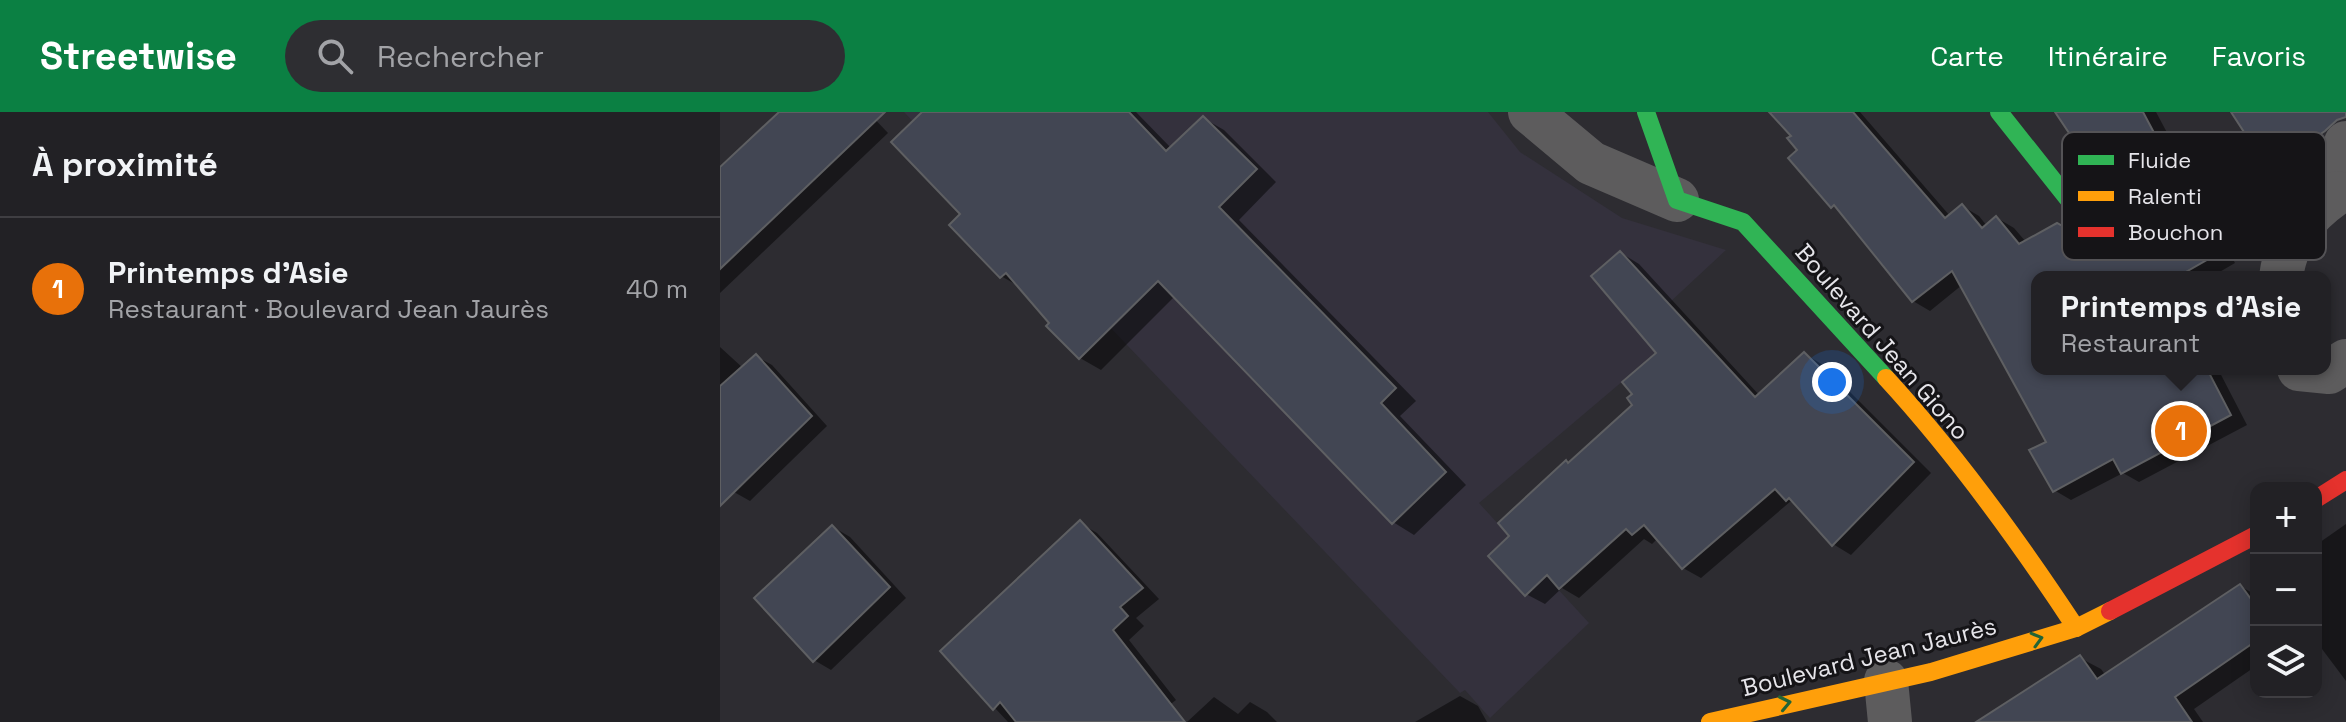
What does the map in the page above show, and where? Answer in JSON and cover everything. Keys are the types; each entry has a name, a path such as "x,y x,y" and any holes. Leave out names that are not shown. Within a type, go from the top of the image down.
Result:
{"street":[{"path":"1530,112 1591,163 1677,200"},
{"path":"1646,112 1677,200"},
{"path":"1999,112 2062,191"},
{"path":"2342,195 2346,143"},
{"name":"Boulevard Jean Giono","path":"1677,200 1743,222 1911,405 2036,567 2076,628"},
{"path":"2322,495 2346,480"},
{"name":"Boulevard Jean Jaurès","path":"1710,722 1888,702 1931,672 2076,628 2250,538"}],"shaded area":[{"path":"904,112 1488,112 1520,152 1622,218 1726,250 1639,331 1656,353 1479,503 1589,623 1490,718 1465,690 1460,693"}],"building":[{"path":"779,112 885,112 720,269 720,167"},
{"path":"922,112 1129,112 1166,151 1203,116 1257,169 1219,207 1396,388 1381,403 1446,472 1392,524 1158,281 1079,359 1046,326 1049,323 1006,273 1000,278 949,225 960,214 891,142"},
{"path":"1769,112 1853,112 1945,218 1962,204 1982,228 1996,216 2019,244 2057,223 2062,226 2062,260 2207,260 2188,271 2031,271 2031,375 2210,375 2231,415 2121,474 2113,459 2053,492 2029,450 2046,442 1952,271 1912,302 1834,205 1831,208 1788,158 1797,150 1787,138 1791,136"},
{"path":"2055,112 2143,112 2154,132 2068,132"},
{"path":"2231,112 2346,112 2346,117 2337,120 2324,132 2244,132"},
{"path":"1620,251 1755,397 1804,352 1914,462 1832,546 1789,498 1786,501 1775,489 1682,569 1644,525 1632,535 1626,529 1559,589 1547,575 1525,596 1488,556 1509,536 1498,523 1632,405 1627,398 1632,394 1622,382 1656,353 1591,276"},
{"path":"756,354 812,416 720,506 720,386"},
{"path":"1080,520 1143,588 1120,607 1128,616 1113,630 1185,722 1016,722 1000,702 993,710 940,651"},
{"path":"832,525 890,587 813,662 754,598"},
{"path":"2240,584 2250,598 2250,645 2175,697 2192,722 1976,722 2080,655 2097,679"}],"traffic: fast":[{"path":"1646,112 1677,200 1743,222 1886,378"},
{"path":"1999,112 2062,191"}],"traffic: slow":[{"path":"1886,378 1986,499 2076,628"},
{"path":"1710,722 1931,672 2076,628 2110,611"}],"traffic: jam":[{"path":"2322,495 2346,480"},
{"path":"2110,611 2250,538"}],"place":[{"name":"Printemps d'Asie","path":"2181,431"}]}
